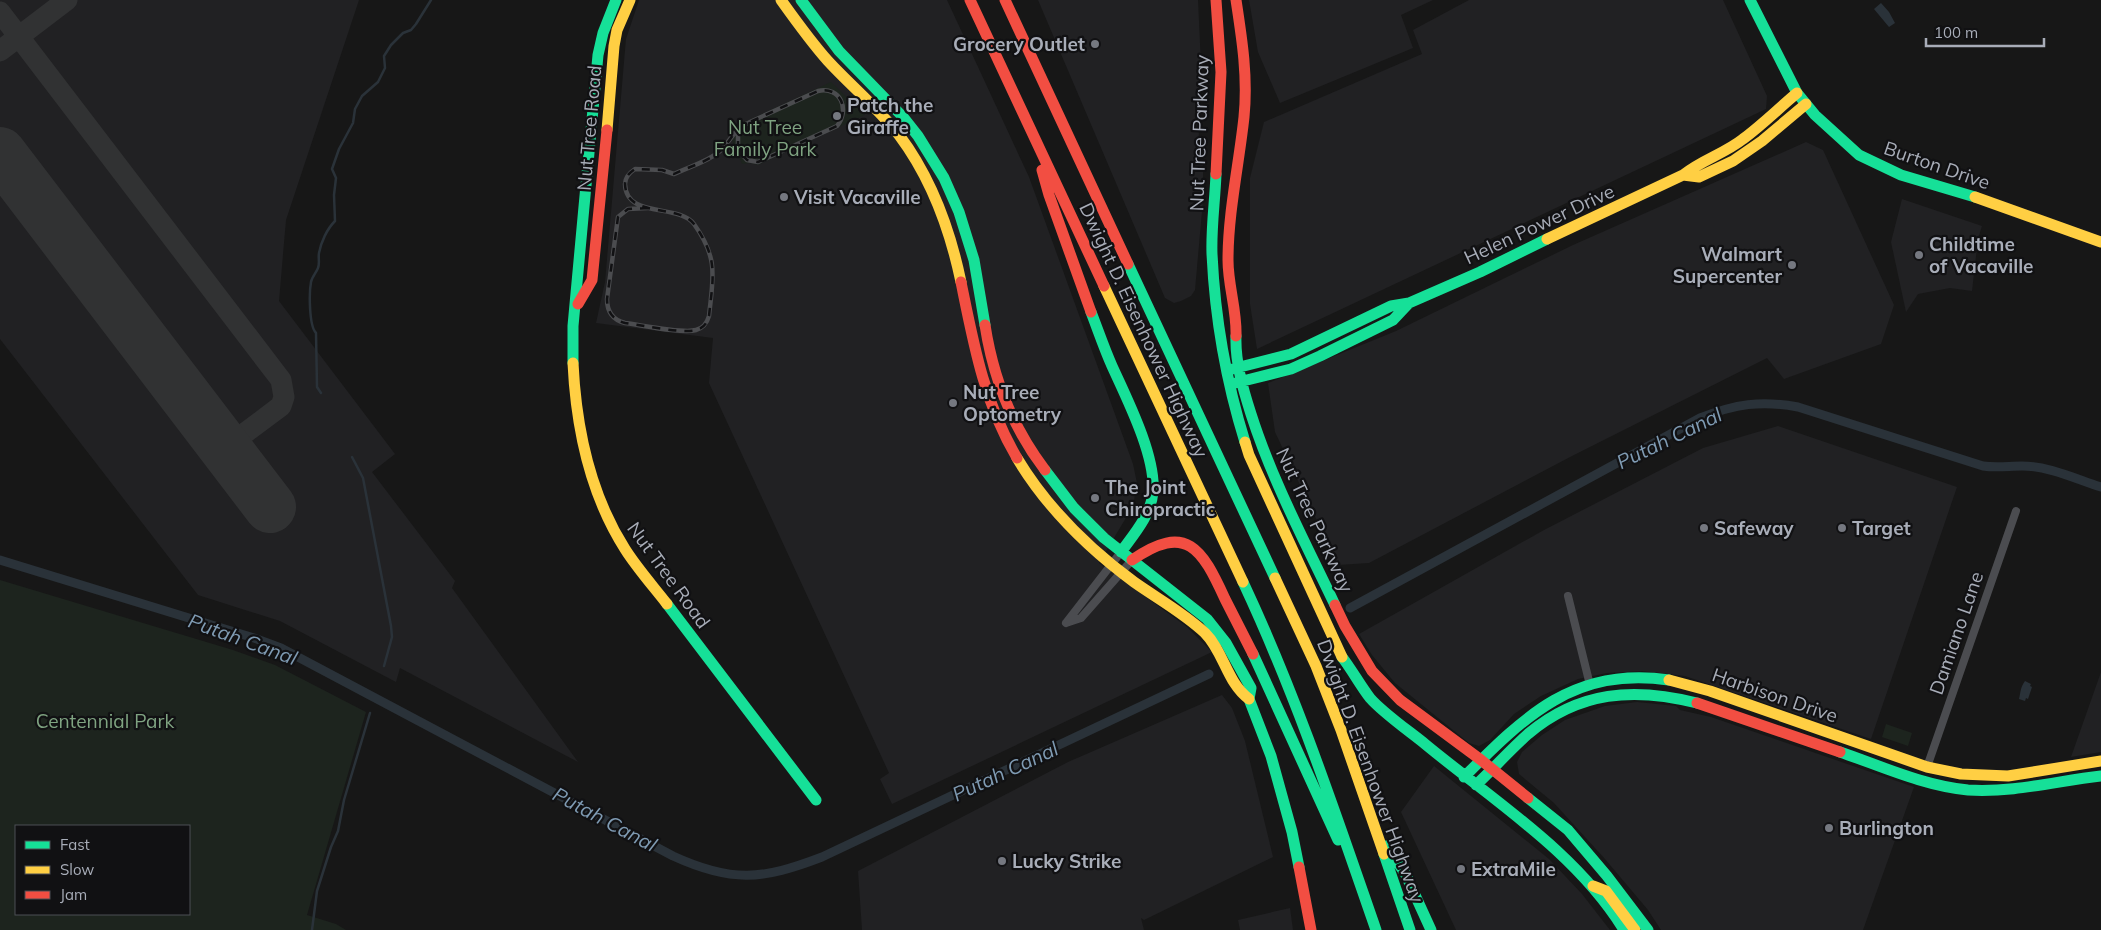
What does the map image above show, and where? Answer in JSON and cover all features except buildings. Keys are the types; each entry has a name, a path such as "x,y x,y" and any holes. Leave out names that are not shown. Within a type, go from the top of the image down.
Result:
{"main road":[{"name":"Nut Tree Road","path":"616,0 603,33 598,55 581,260 573,326 573,366 579,427 597,491 610,523 625,549 816,800"},
{"name":"Nut Tree Road","path":"576,308 592,280 614,46 617,30 630,0"},
{"path":"781,0 811,41 882,116 916,160 945,223 961,280 979,369 997,420 1032,480 1080,537 1111,564 1195,624 1207,635 1219,652 1241,695 1249,699"},
{"path":"802,0 839,51 903,117 918,136 944,178 954,200 974,260 997,380 1016,423 1036,457 1060,492 1104,538 1198,610 1215,627 1251,688 1249,699 1271,756 1292,832 1311,930"},
{"name":"Dwight D. Eisenhower Highway","path":"970,0 1260,618 1314,747 1376,930"},
{"name":"Nut Tree Parkway","path":"1216,0 1221,72 1212,253 1219,335 1229,385 1249,455 1341,654 1371,699 1464,777 1532,830 1591,885 1613,912 1624,930"},
{"name":"Nut Tree Parkway","path":"1236,0 1245,61 1244,115 1231,219 1228,261 1236,325 1235,352 1241,382 1264,455 1344,626 1360,654 1383,683 1400,700 1481,760 1568,830 1607,876 1648,930"},
{"name":"Burton Drive","path":"1750,0 1797,94 1815,115 1848,146 1872,162 1901,174 1973,196 2101,242"},
{"name":"Dwight D. Eisenhower Highway","path":"1007,3 1296,620 1341,730 1410,930"},
{"name":"Helen Power Drive","path":"1226,370 1291,354 1391,306 1409,303 1480,272 1583,221 1683,175 1698,163 1721,153 1743,139 1797,94"},
{"name":"Helen Power Drive","path":"1683,175 1699,177 1733,161 1762,141 1806,104"},
{"path":"1030,128 1049,195 1104,349 1142,442 1153,480 1150,506 1144,520 1121,552"},
{"path":"581,260 595,262"},
{"path":"961,280 969,289 981,350 984,356 992,358"},
{"name":"Helen Power Drive","path":"1229,385 1291,369 1320,356 1393,320 1409,303"},
{"path":"979,369 987,372 1004,414 1016,423"},
{"path":"1132,560 1145,550 1168,541 1179,541 1191,546 1204,559 1246,638 1328,823 1356,870"},
{"name":"Harbison Drive","path":"1464,777 1512,731 1538,711 1573,690 1620,680 1653,678 1695,686 1927,767 1961,774 2008,776 2101,761"},
{"name":"Harbison Drive","path":"1476,785 1526,736 1560,712 1605,696 1643,693 1691,700 1904,774 1946,786 1977,790 2009,790 2101,776"},
{"path":"1376,833 1405,873 1431,930"},
{"path":"1591,885 1606,891 1634,930"}],"street":[{"name":"Damiano Lane","path":"1927,767 2016,510"},
{"path":"1121,552 1066,623 1081,618 1132,560"},
{"path":"1568,596 1590,685"}],"shaded area":[{"path":"0,0 359,0 286,220 279,301 395,454 372,472 455,581 452,588 578,762 400,668 396,682 280,621 198,595 0,339"},
{"path":"639,0 947,0 1029,177 1133,464 1137,483 1133,506 1099,563 1187,627 1212,652 892,804 880,779 889,773 709,383 713,338 596,323 605,282 626,39"},
{"path":"1038,0 1198,0 1201,65 1198,159 1203,165 1203,200 1195,290 1191,296 1181,301 1174,303 1165,298"},
{"path":"1249,0 1433,0 1401,15 1413,48 1280,103 1258,52"},
{"path":"1469,0 1723,0 1767,96 1766,109 1257,349 1250,304 1250,178 1264,122 1422,54 1413,30"},
{"path":"1881,3 1895,23 1889,27 1874,9"},
{"path":"1806,142 1823,150 1894,305 1881,344 1784,379 1767,358 1572,456 1369,563 1338,565 1275,432 1268,383 1396,331 1573,245"},
{"path":"1902,199 1982,226 1978,239 1972,291 1950,288 1918,294 1906,312 1891,242"},
{"path":"1778,426 1957,487 1871,739 1685,676 1642,671 1607,673 1578,679 1541,696 1514,714 1490,740 1479,746 1469,743 1395,683 1372,655 1359,634 1544,530 1703,448"},
{"path":"2101,672 2101,752 2071,757"},
{"path":"2025,681 2031,684 2030,686 2032,687 2028,699 2026,698 2025,701 2019,699 2021,688"},
{"path":"1222,695 1232,708 1245,741 1273,857 1144,920 1141,918 1144,930 862,930 858,871 1068,762"},
{"path":"1637,702 1676,706 1680,710 1711,717 1914,787 1863,930 1661,930 1648,910 1605,859 1554,803 1519,774 1517,762 1522,752 1542,735 1565,720 1605,706"},
{"path":"1434,766 1549,859 1582,894 1610,930 1456,930 1401,812"},
{"path":"1290,908 1293,930 1240,930 1238,920"}],"green space":[{"name":"Nut Tree Family Park","path":"831,82 865,115 758,165 742,164 731,138 738,130 736,126"},
{"name":"Centennial Park","path":"0,580 233,650 275,665 366,712 307,915 336,924 346,930 0,930"},
{"path":"1886,724 1912,733 1908,746 1882,737"}],"waterway":[{"path":"321,393 317,387 316,333 312,324 310,294 312,280 319,266 321,244 335,221 334,195 336,178 332,169 339,149 353,123 355,109 362,96 378,82 385,68 384,56 391,45 403,33 411,30 431,0"},
{"name":"Putah Canal","path":"1350,608 1700,418 1725,409 1748,405 1772,404 1798,407 1983,466 2042,468 2101,487"},
{"path":"352,457 363,478 391,626 392,637 384,666"},
{"name":"Putah Canal","path":"0,560 281,648 673,856 694,865 730,874 764,874 801,865 822,857 1209,674"},
{"path":"312,930 317,891 338,831 344,800 370,713"}],"taxiway":[{"path":"0,51 67,0"},
{"path":"0,12 281,380 284,397 281,406 225,448"}],"runway":[{"path":"0,153 270,507"}],"railway":[{"path":"648,208 628,209 618,217 607,299 610,312 617,320 625,323 682,331 699,329 705,325 709,316 713,279 711,258 702,236 694,224 686,218 634,202 628,195 625,182 628,175 635,169 662,170 674,174 704,161 720,151 744,125 750,122 818,91 826,90 832,92 838,96 843,107 841,120 837,126 758,162 747,160 738,150 738,134 746,124"}],"traffic: fast":[{"path":"573,363 573,326 598,55 603,33 616,0"},
{"path":"801,0 839,51 903,117 918,136 944,178 959,212 974,260 985,325"},
{"path":"1750,0 1797,93 1815,115 1859,155 1901,175 1975,197"},
{"path":"1216,174 1212,244 1216,302 1222,349 1232,396 1245,442"},
{"path":"1232,369 1291,354 1391,306 1409,303 1480,272 1547,239"},
{"path":"1128,264 1275,578"},
{"path":"1235,383 1291,369 1320,356 1393,320 1409,303"},
{"path":"1091,312 1139,428 1153,478 1152,500 1149,509 1121,552"},
{"path":"1236,336 1240,375 1259,439 1290,511 1335,605"},
{"path":"1045,470 1074,508 1104,538 1207,619 1226,643 1251,688 1249,699 1271,756 1292,832 1299,867"},
{"path":"1243,582 1298,711 1376,930"},
{"path":"667,604 816,800"},
{"path":"1253,654 1338,840"},
{"path":"1342,657 1375,704 1533,829 1559,852 1605,902 1624,930"},
{"path":"1464,777 1509,734 1531,716 1554,700 1579,688 1606,681 1636,678 1669,680"},
{"path":"1476,785 1528,734 1547,720 1587,701 1629,694 1674,698 1697,703"},
{"path":"1840,752 1919,780 1968,790 2001,790 2101,776"},
{"path":"1528,798 1568,830 1607,876 1648,930"},
{"path":"1386,846 1405,873 1431,930"},
{"path":"1384,854 1410,930"}],"traffic: slow":[{"path":"607,130 614,46 617,30 630,0"},
{"path":"781,0 822,54 882,116 911,152 938,205 957,262 961,282"},
{"path":"1547,239 1683,175 1728,149 1750,134 1797,93"},
{"path":"1683,175 1699,177 1733,161 1762,141 1806,104"},
{"path":"1975,197 2101,242"},
{"path":"1104,286 1243,582"},
{"path":"573,363 577,411 594,483 613,528 625,549 667,604"},
{"path":"1245,442 1249,455 1342,657"},
{"path":"1017,458 1041,494 1085,541 1117,569 1205,633 1217,649 1230,676 1249,699"},
{"path":"1275,578 1316,666 1341,730 1384,854"},
{"path":"1669,680 1710,691 1927,767 1961,774 2008,776 2101,761"},
{"path":"1593,886 1606,891 1635,930"}],"traffic: jam":[{"path":"970,0 1104,286"},
{"path":"1005,0 1128,264"},
{"path":"1216,0 1221,72 1216,174"},
{"path":"1236,0 1245,73 1245,102 1228,242 1228,270 1236,336"},
{"path":"578,304 592,280 607,130"},
{"path":"1042,170 1049,195 1091,312"},
{"path":"961,282 988,395 996,416 1017,458"},
{"path":"985,325 993,364 1006,401 1023,437 1045,470"},
{"path":"1132,560 1166,543 1180,542 1190,546 1200,555 1217,581 1253,654"},
{"path":"1335,605 1345,626 1372,671 1400,700 1481,760 1528,798"},
{"path":"1697,703 1840,752"},
{"path":"1299,867 1311,930"}],"place":[{"name":"Grocery Outlet","path":"1095,44"},
{"name":"Patch the Giraffe","path":"837,116"},
{"name":"Visit Vacaville","path":"784,197"},
{"name":"Childtime of Vacaville","path":"1919,255"},
{"name":"Walmart Supercenter","path":"1792,265"},
{"name":"Nut Tree Optometry","path":"953,403"},
{"name":"The Joint Chiropractic","path":"1095,498"},
{"name":"Safeway","path":"1704,528"},
{"name":"Target","path":"1842,528"},
{"name":"Burlington","path":"1829,828"},
{"name":"Lucky Strike","path":"1002,861"},
{"name":"ExtraMile","path":"1461,869"}]}
